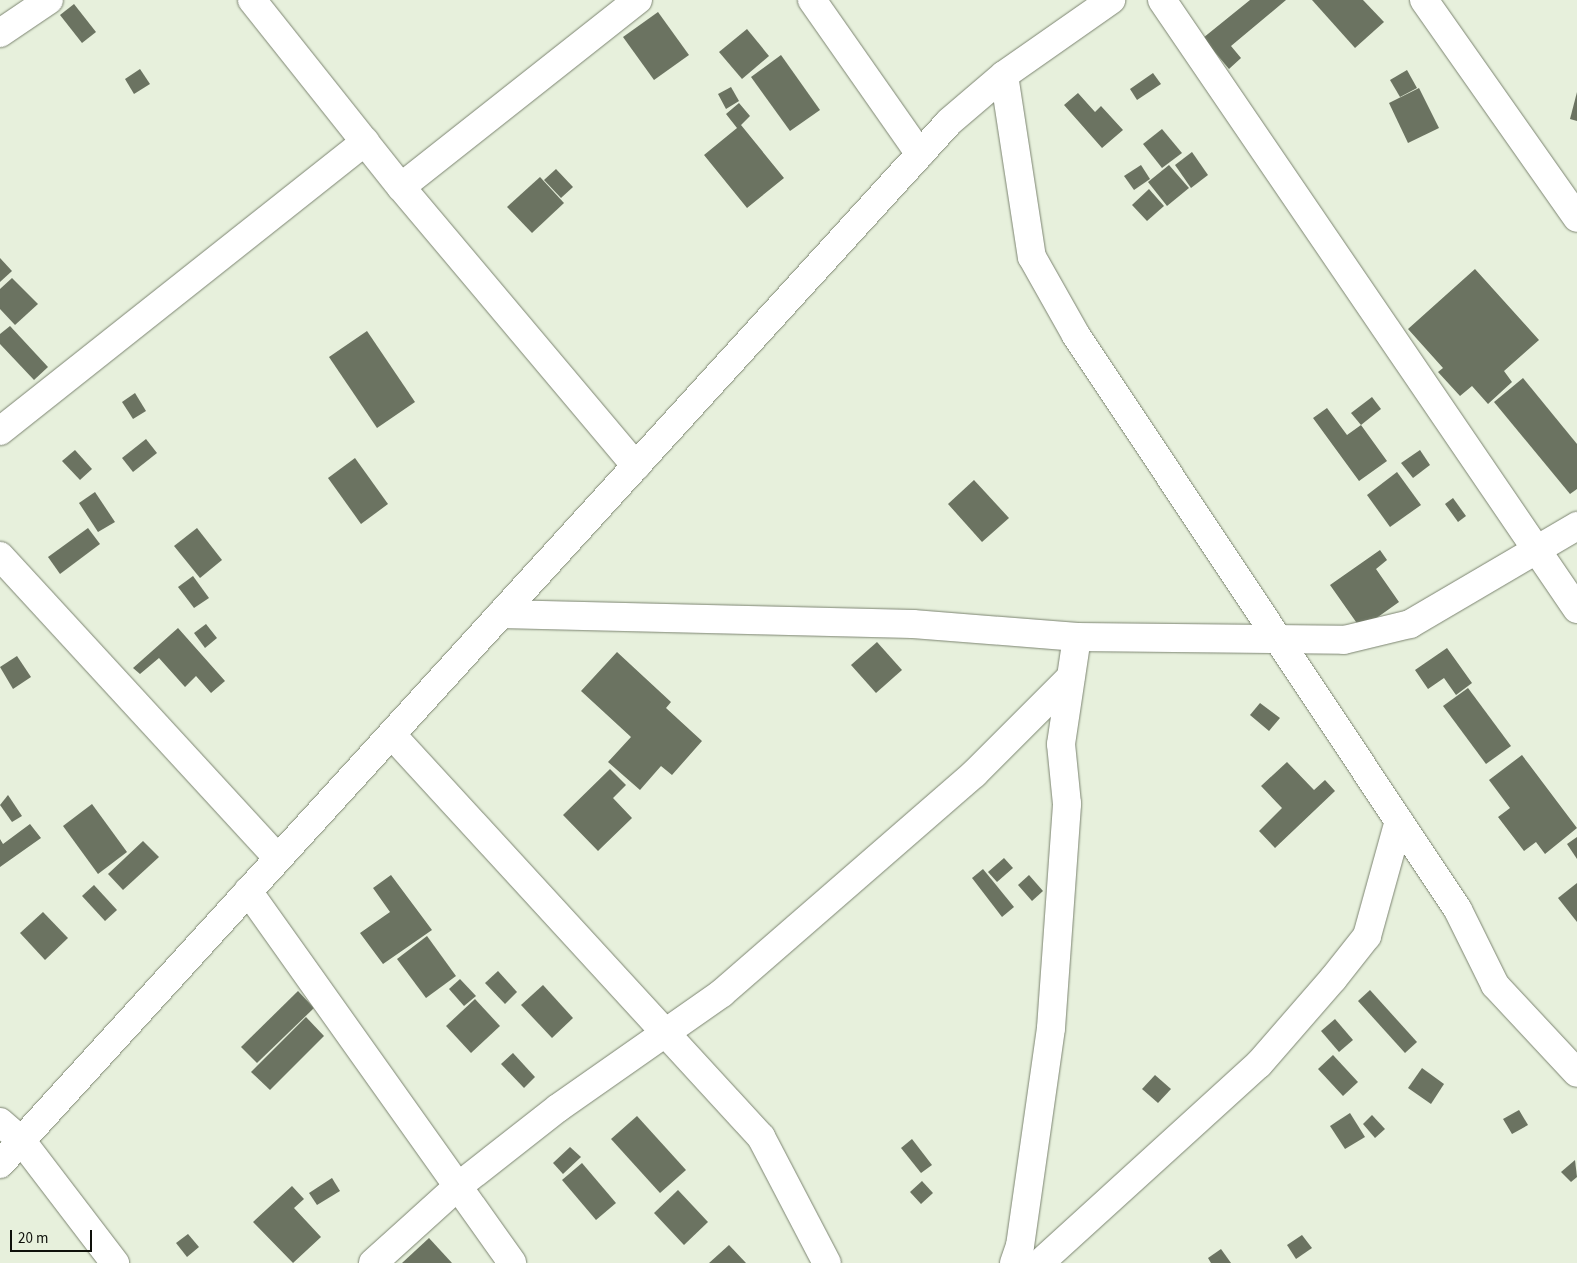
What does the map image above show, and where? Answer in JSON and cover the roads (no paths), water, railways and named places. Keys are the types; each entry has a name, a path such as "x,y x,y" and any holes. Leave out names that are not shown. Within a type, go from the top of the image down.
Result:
{"street":[{"path":"0,32 50,0"},
{"path":"252,0 401,187 636,466"},
{"path":"401,187 638,0"},
{"path":"812,0 920,154"},
{"path":"0,1164 949,122 1004,75 1110,0"},
{"path":"1162,0 1537,553 1577,609"},
{"path":"1424,0 1577,218"},
{"path":"1004,75 1032,257 1153,455 1280,640 1458,910 1495,985 1577,1073"},
{"path":"0,431 365,142"},
{"path":"501,614 913,624 1077,636 1344,640 1410,624 1537,553 1577,526"},
{"path":"0,556 278,858"},
{"path":"1014,1263 1020,1246 1051,1028 1067,804 1061,744 1077,636"},
{"path":"372,1263 456,1188 558,1108 722,993 974,774 1070,678"},
{"path":"392,735 760,1137 827,1263"},
{"path":"1040,1263 1259,1064 1334,979 1367,936 1399,821"},
{"path":"248,891 456,1188 512,1263"},
{"path":"0,1122 21,1140 115,1263"}]}
